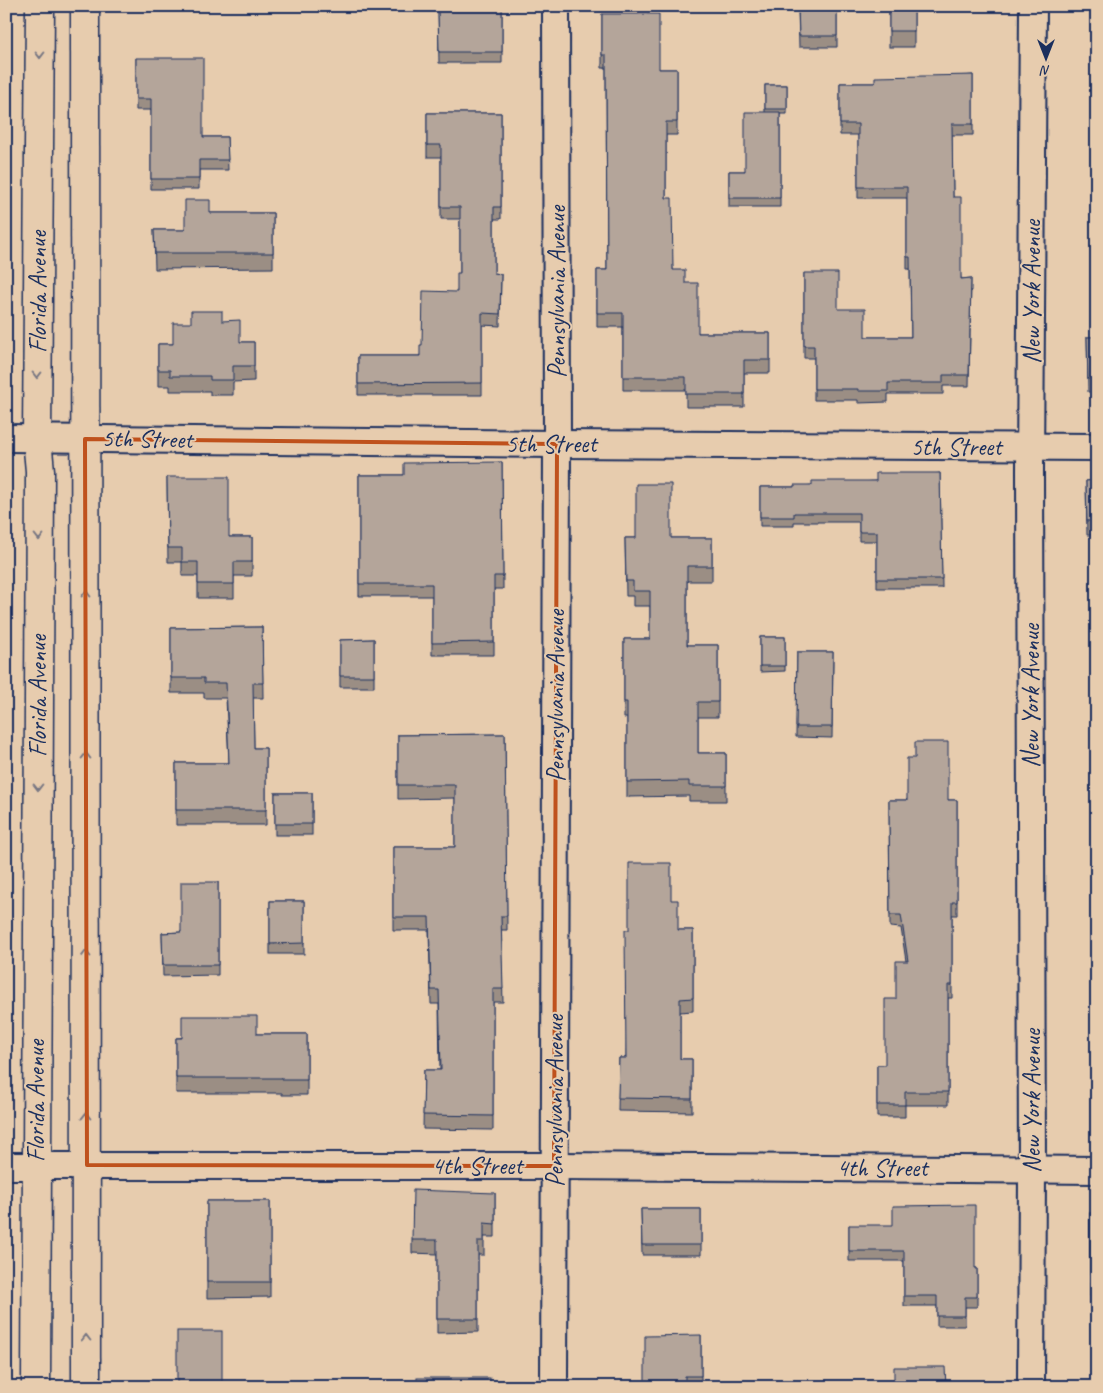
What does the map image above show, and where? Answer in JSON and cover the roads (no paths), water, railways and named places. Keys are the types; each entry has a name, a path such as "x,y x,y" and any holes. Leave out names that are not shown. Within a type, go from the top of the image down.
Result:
{"main road":[{"name":"Florida Avenue","path":"36,1387 40,481 37,438 40,6"},
{"name":"Florida Avenue","path":"85,6 86,1387"}],"street":[{"name":"Pennsylvania Avenue","path":"554,1387 557,444 556,6"},
{"name":"New York Avenue","path":"1031,1387 1030,512 1032,447 1033,6"},
{"name":"5th Street","path":"6,438 1097,447"},
{"name":"4th Street","path":"6,1166 554,1166 1097,1170"}]}
